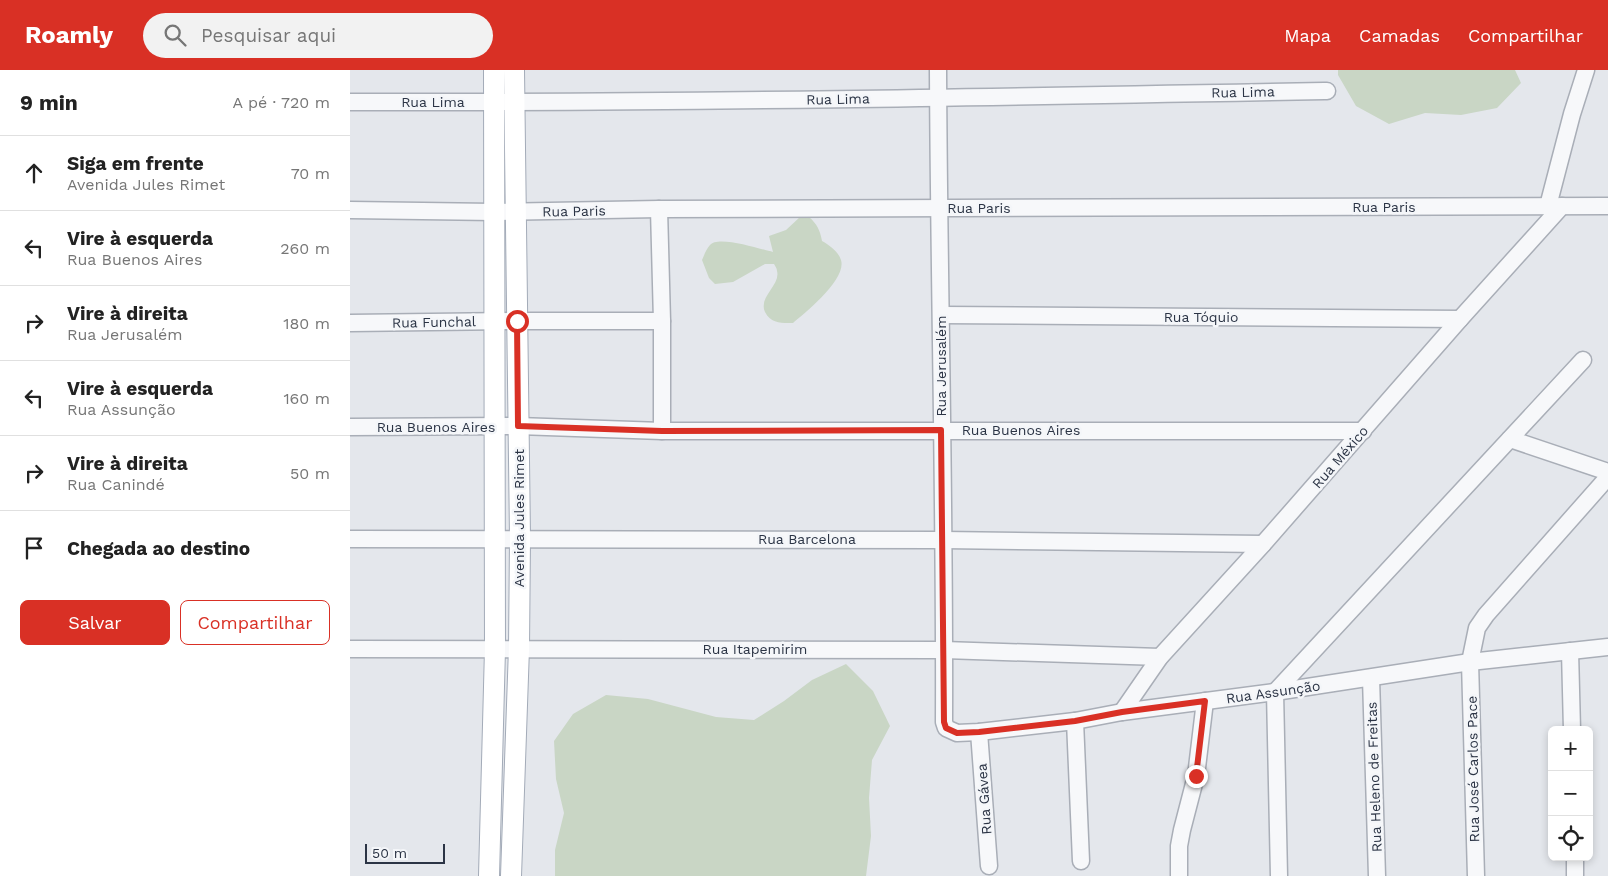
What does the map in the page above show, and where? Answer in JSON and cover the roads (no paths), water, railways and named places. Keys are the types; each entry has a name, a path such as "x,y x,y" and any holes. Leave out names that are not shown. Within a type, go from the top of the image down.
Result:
{"main road":[{"name":"Avenida Jules Rimet","path":"489,876 495,649 494,70"},
{"name":"Avenida Jules Rimet","path":"511,876 519,648 520,538 514,70"}],"street":[{"name":"Rua Jerusalém","path":"938,70 942,315 941,430 944,722"},
{"path":"1555,206 1572,114 1586,70"},
{"name":"Rua Lima","path":"350,102 938,98 1327,91"},
{"name":"Rua México","path":"1122,712 1160,657 1363,431 1555,206"},
{"name":"Rua Paris","path":"350,210 494,212 659,209 1608,206"},
{"path":"659,209 662,431"},
{"name":"Rua Tóquio","path":"942,315 1460,319"},
{"name":"Rua Funchal","path":"350,323 662,321"},
{"path":"1279,876 1275,692 1583,360"},
{"name":"Rua Buenos Aires","path":"350,427 518,426 662,431 1363,431"},
{"path":"1510,439 1608,472"},
{"name":"Rua José Carlos Pace","path":"1476,876 1470,662 1477,628 1486,615 1608,477"},
{"name":"Rua Barcelona","path":"350,539 943,540 1263,544"},
{"name":"Rua Assunção","path":"944,722 946,728 957,733 979,732 1075,721 1122,712 1275,692 1470,662 1608,647"},
{"name":"Rua Itapemirim","path":"350,649 944,650 1160,657"},
{"path":"1570,651 1572,726"},
{"name":"Rua Heleno de Freitas","path":"1371,678 1378,876"},
{"path":"1178,876 1179,846 1196,776 1205,701"},
{"path":"1075,721 1081,862"},
{"name":"Rua Gávea","path":"979,732 989,866"},
{"path":"1575,861 1575,876"}]}
